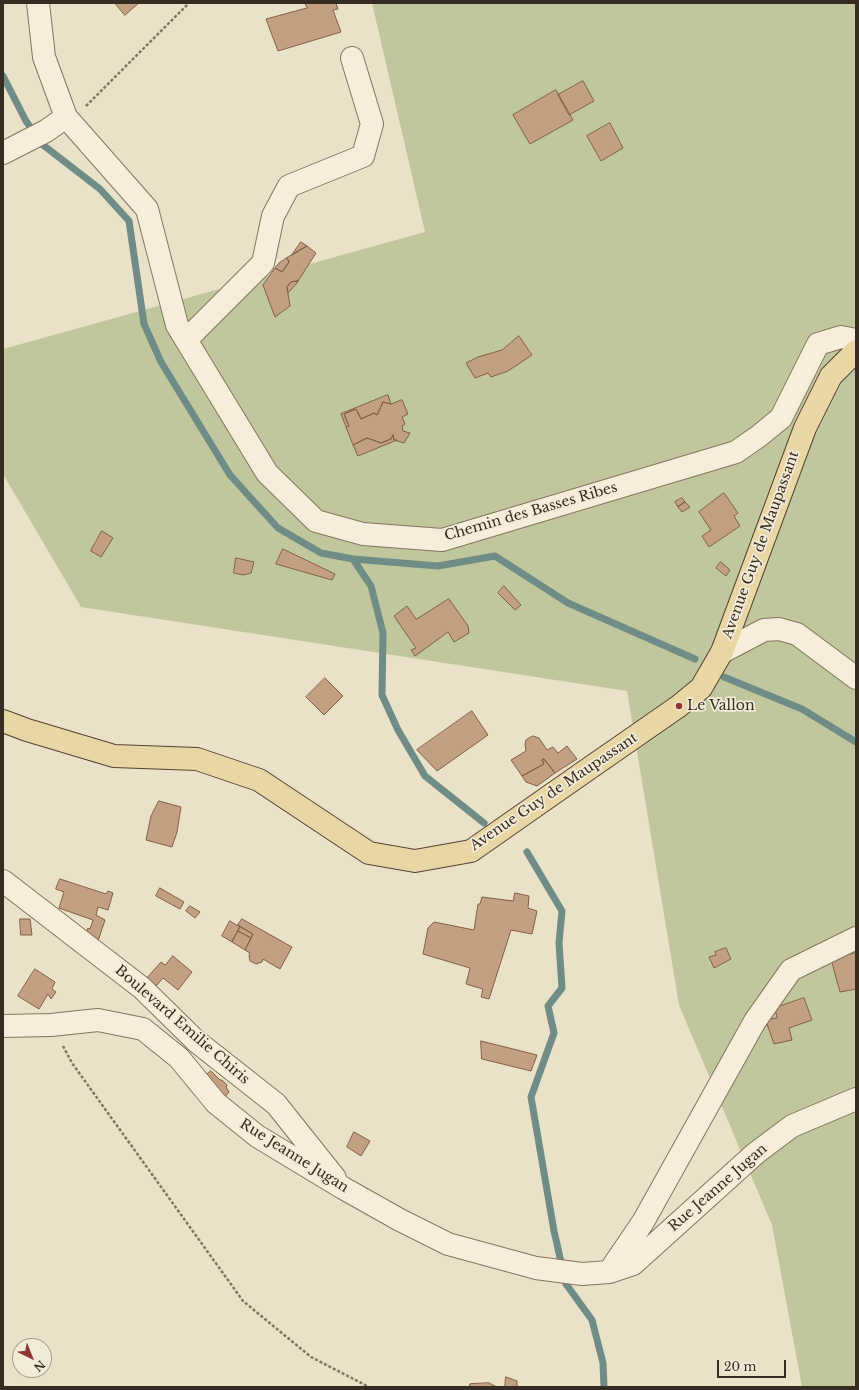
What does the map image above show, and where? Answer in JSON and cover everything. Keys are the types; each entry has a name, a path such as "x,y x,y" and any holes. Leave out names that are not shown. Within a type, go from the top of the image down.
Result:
{"main road":[{"name":"Avenue Guy de Maupassant","path":"3,721 27,730 114,756 197,759 259,780 369,853 415,862 471,851 680,706 701,688 722,652 804,428 831,376 856,350"}],"street":[{"name":"Chemin des Basses Ribes","path":"38,3 44,57 66,117 148,209 177,325 267,474 316,521 364,534 442,540 736,452 781,418 818,344 841,337 856,340"},
{"path":"186,340 263,264 272,216 289,186 363,156 372,124 352,58"},
{"path":"3,153 46,131 66,117"},
{"path":"722,652 764,630 779,629 797,634 856,678"},
{"name":"Boulevard Emilie Chiris","path":"3,881 142,988 196,1041 276,1104 343,1188"},
{"path":"609,1272 643,1222 755,1021 791,970 856,938"},
{"name":"Rue Jeanne Jugan","path":"3,1026 51,1025 98,1020 143,1029 179,1058 216,1104 257,1136 343,1188 400,1220 448,1244 536,1268 582,1274 609,1272 633,1264 756,1153 792,1126 856,1099"}],"path":[{"path":"66,117 88,104 189,3"},
{"path":"51,1025 72,1062 243,1301 311,1357 369,1387"}],"green space":[{"path":"372,3 856,3 856,1387 802,1387 772,1225 679,1005 627,691 81,607 3,474 3,349 425,232"}],"building":[{"path":"115,3 139,3 125,15"},
{"path":"305,3 336,3 338,9 333,10 341,32 278,51 266,19 307,8"},
{"path":"583,81 594,101 569,115 558,95"},
{"path":"556,90 573,120 530,144 513,115"},
{"path":"610,123 623,148 601,161 587,136"},
{"path":"301,242 307,246 292,255"},
{"path":"307,246 316,253 298,281 291,282 287,287 290,306 275,317 263,285 275,268 282,272 289,262 287,258"},
{"path":"287,258 289,262 282,272 275,268 279,263"},
{"path":"298,281 288,293 287,287 291,282"},
{"path":"519,336 532,355 508,371 491,377 488,373 475,378 466,363 478,357 502,350"},
{"path":"388,395 391,404 383,402 377,415 374,413 361,419 356,409 344,414 349,426 346,427 341,414"},
{"path":"402,400 408,414 402,417 405,424 402,426 403,431 410,433 404,443 394,440 393,435 391,439 381,443 367,438 353,445 346,427 349,426 344,414 356,409 361,419 374,413 377,415 383,402 391,404"},
{"path":"393,435 394,440 397,440 358,456 353,445 367,438 381,443 391,439"},
{"path":"724,493 738,513 734,516 740,526 709,547 702,536 711,530 699,512"},
{"path":"682,498 685,502 678,507 675,502"},
{"path":"685,502 690,507 682,512 678,507"},
{"path":"102,531 113,538 101,557 91,551"},
{"path":"283,549 335,574 332,580 276,564"},
{"path":"236,558 254,562 251,573 243,575 234,573"},
{"path":"721,562 730,570 726,576 716,568"},
{"path":"504,586 521,605 515,610 498,593"},
{"path":"449,599 468,626 469,633 454,642 448,632 415,656 411,650 416,648 394,616 407,606 416,619"},
{"path":"325,678 343,696 324,715 306,697"},
{"path":"472,711 488,735 437,771 417,750"},
{"path":"533,736 539,738 547,750 553,747 558,753 567,746 577,759 555,773 544,759 542,760 544,764 522,776 511,760 526,751 526,740"},
{"path":"544,759 555,773 537,786 526,782 522,776 544,764 542,760"},
{"path":"159,801 181,807 177,832 172,847 146,840 151,816"},
{"path":"60,879 106,894 108,891 113,893 108,910 98,907 96,915 105,920 98,941 86,933 88,928 90,929 93,920 59,908 64,892 56,889"},
{"path":"160,888 184,902 180,909 156,896"},
{"path":"515,893 529,896 528,908 537,911 532,934 511,930 489,999 481,997 483,989 466,984 470,968 423,954 428,928 434,922 474,930 478,904 480,904 482,897 513,901"},
{"path":"190,906 200,912 195,918 186,911"},
{"path":"20,919 30,919 32,935 21,935"},
{"path":"242,919 292,947 280,969 263,959 262,962 256,964 250,961 250,953 245,950 253,934 238,925"},
{"path":"230,921 240,927 232,942 222,936"},
{"path":"240,927 253,934 251,938 238,931"},
{"path":"238,931 251,938 245,950 232,942"},
{"path":"726,948 731,959 714,968 709,957 716,955 715,952"},
{"path":"856,953 856,989 840,992 831,959"},
{"path":"173,956 192,972 178,990 163,978 156,986 146,979 161,962 165,965"},
{"path":"35,969 55,982 52,989 56,992 51,999 48,994 39,1009 18,996"},
{"path":"804,998 812,1020 789,1028 792,1040 774,1044 767,1024 770,1019 777,1018 775,1008"},
{"path":"481,1041 537,1055 531,1071 482,1059"},
{"path":"211,1071 227,1085 226,1087 229,1092 224,1098 204,1077"},
{"path":"354,1132 370,1141 361,1156 347,1147"},
{"path":"506,1377 517,1381 517,1387 505,1387"},
{"path":"489,1383 497,1387 469,1387 470,1384"}],"waterway":[{"path":"3,76 26,121 43,145 100,189 129,221 144,324 161,362 230,475 278,528 321,553 353,559 438,566 495,556 568,603 695,659"},
{"path":"353,559 371,586 383,633 382,695 398,730 425,776 484,823"},
{"path":"724,677 802,709 856,742"},
{"path":"527,852 562,911 559,943 562,988 548,1006 554,1033 531,1097 554,1231 566,1284 592,1320 603,1363 604,1387"}],"place":[{"name":"Le Vallon","path":"679,706"}]}
